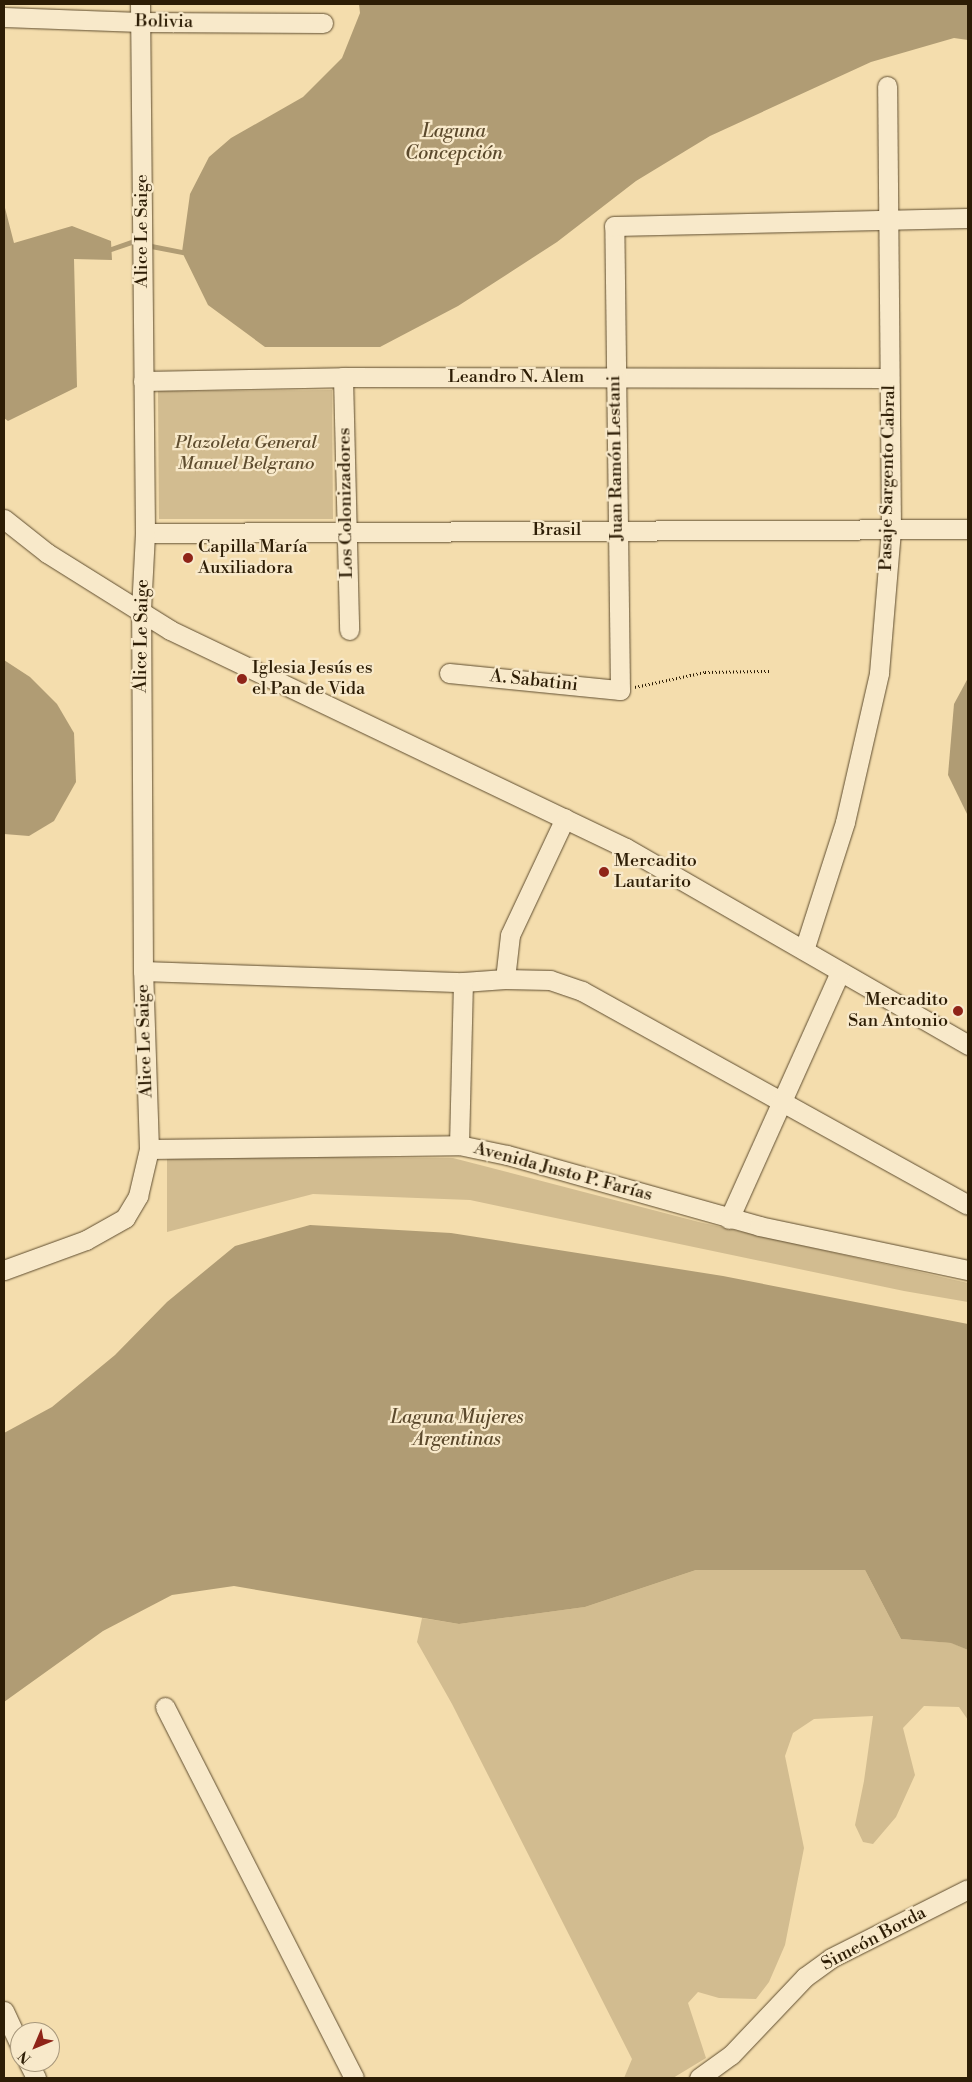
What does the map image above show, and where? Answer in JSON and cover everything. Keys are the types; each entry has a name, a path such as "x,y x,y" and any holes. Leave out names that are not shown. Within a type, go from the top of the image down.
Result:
{"street":[{"name":"Bolivia","path":"4,18 140,13 323,23"},
{"name":"Alice Le Saige","path":"4,1270 86,1240 125,1218 138,1196 149,1149 143,971 141,610 145,533 140,13"},
{"name":"Pasaje Sargento Cabral","path":"804,950 845,822 880,673 891,529 887,86"},
{"path":"889,220 968,218"},
{"name":"Juan Ramón Lestani","path":"620,690 616,530 614,226 889,220"},
{"name":"Leandro N. Alem","path":"143,381 343,377 889,378"},
{"name":"Los Colonizadores","path":"343,377 349,630"},
{"path":"4,519 47,553 141,610 170,630 626,848 968,1045"},
{"name":"Brasil","path":"145,533 346,530 968,529"},
{"name":"A. Sabatini","path":"449,673 620,690"},
{"path":"505,979 510,935 565,818"},
{"path":"143,971 463,982 505,979 550,980 582,991 968,1205"},
{"path":"729,1218 783,1102 840,972"},
{"path":"459,1145 463,982"},
{"name":"Avenida Justo P. Farías","path":"149,1149 459,1145 507,1155 729,1218 968,1270"},
{"path":"165,1707 354,2078"},
{"name":"Simeón Borda","path":"699,2078 731,2055 806,1977 831,1958 968,1889"}],"path":[{"path":"620,690 705,672 770,670"}],"green space":[{"name":"Plazoleta General Manuel Belgrano","path":"332,390 333,519 159,519 158,391"},
{"path":"167,1156 453,1158 699,1222 968,1283 968,1302 904,1291 470,1200 313,1194 167,1232"},
{"path":"696,1570 865,1570 901,1639 952,1643 968,1650 968,1720 959,1707 924,1706 903,1728 915,1775 896,1817 873,1844 863,1842 855,1825 864,1781 873,1716 814,1719 793,1733 785,1756 804,1848 785,1945 769,1982 756,1999 719,1998 698,1992 688,2003 706,2058 673,2078 624,2078 632,2059 452,1704 417,1642 422,1618 459,1624 585,1607"}],"water":[{"name":"Laguna Concepción","path":"359,4 968,4 968,40 954,38 871,62 710,136 636,181 557,242 458,306 380,347 265,347 208,305 182,252 190,194 209,157 231,138 303,97 342,58 360,13"},
{"path":"4,204 14,243 72,226 111,241 112,260 74,259 77,387 8,421 4,418"},
{"path":"4,660 30,677 57,704 74,733 76,782 54,821 29,836 4,834"},
{"path":"968,678 968,816 948,775 954,704"},
{"name":"Laguna Mujeres Argentinas","path":"310,1225 451,1233 723,1276 968,1324 968,1650 951,1643 901,1639 865,1570 696,1570 585,1607 459,1624 234,1586 172,1595 103,1631 4,1702 4,1433 52,1407 115,1355 167,1302 235,1246"}],"waterway":[{"path":"111,249 131,242"},
{"path":"151,246 182,252"}],"place":[{"name":"Capilla María Auxiliadora","path":"188,558"},
{"name":"Iglesia Jesús es el Pan de Vida","path":"242,679"},
{"name":"Mercadito Lautarito","path":"604,872"},
{"name":"Mercadito San Antonio","path":"958,1011"}]}
